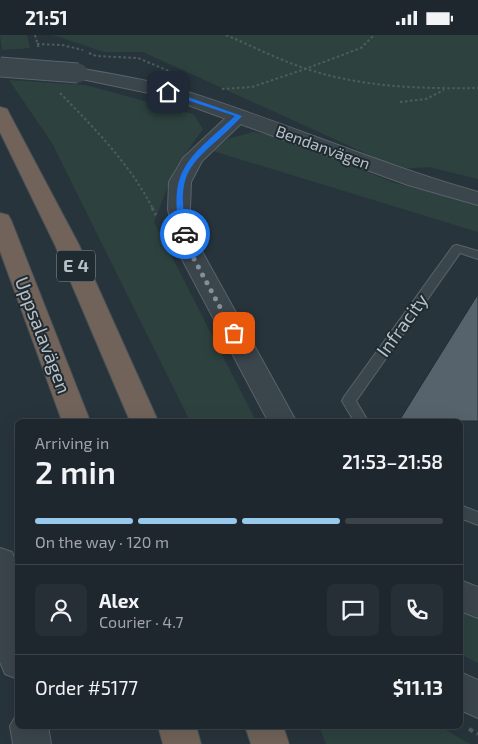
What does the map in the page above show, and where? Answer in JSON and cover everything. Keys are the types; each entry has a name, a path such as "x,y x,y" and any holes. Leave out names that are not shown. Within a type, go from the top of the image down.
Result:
{"highway":[{"name":"E 4","path":"0,113 66,245 143,419"},
{"name":"Uppsalavägen","path":"0,220 75,419"},
{"path":"178,729 182,744"},
{"path":"265,729 270,744"}],"street":[{"name":"Bendanvägen","path":"0,67 76,75 168,92 415,181 478,199"},
{"name":"Bendanvägen","path":"0,73 76,75"},
{"path":"239,116 193,158 180,182 179,209 187,246 281,419"},
{"path":"0,562 15,645"},
{"path":"463,596 478,603"},
{"path":"463,692 478,700"},
{"path":"30,729 32,744"}],"lane":[{"name":"Infracity","path":"360,419 349,401 457,249 478,255"},
{"path":"463,512 478,519"}],"path":[{"path":"35,35 37,44 75,47 96,56 138,58 182,77"},
{"path":"226,35 305,69 367,83 445,89 478,88"},
{"path":"217,89 252,87 305,69 361,49 374,35"},
{"path":"400,102 426,99 445,89"}],"green space":[{"path":"0,35 27,35 30,48 2,50"},
{"path":"53,35 478,35 478,179 429,167 400,169 143,52 104,52"},
{"path":"9,80 85,85 193,114 203,129 175,168 154,222 255,419 189,419 52,143"},
{"path":"253,132 270,135 395,183 478,205 478,232 213,151 228,139"},
{"path":"463,608 478,615 478,663 463,656"},
{"path":"320,729 444,729 470,744 326,744"}],"building":[{"path":"478,294 478,421 463,421 463,419 400,419"}],"way so far":[{"path":"185,234 187,246 234,333"}],"route":[{"path":"168,92 239,116 193,158 180,182 179,209 185,234"}]}
